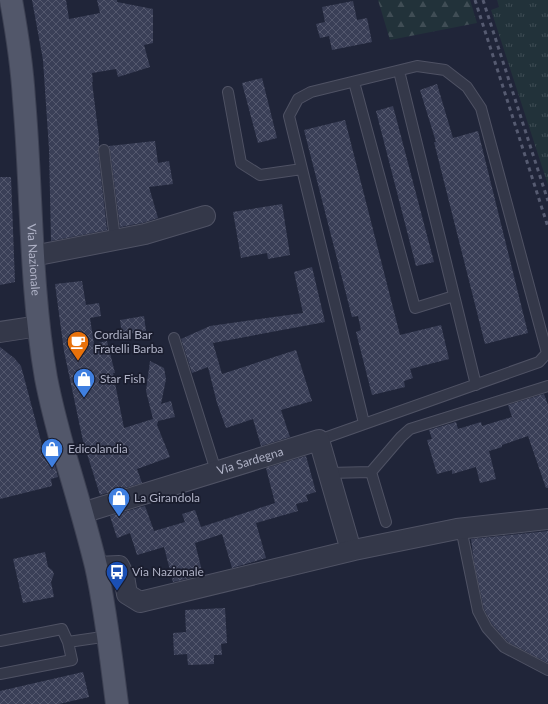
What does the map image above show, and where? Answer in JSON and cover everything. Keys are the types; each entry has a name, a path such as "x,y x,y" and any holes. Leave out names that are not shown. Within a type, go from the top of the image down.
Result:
{"main road":[{"name":"Via Nazionale","path":"11,0 18,38 24,99 33,256 39,326 46,379 55,420 96,567 109,636 117,704"}],"street":[{"path":"33,256 145,234 205,216"},
{"path":"0,332 39,326"},
{"path":"319,440 348,540"},
{"name":"Via Sardegna","path":"82,513 319,440"},
{"path":"96,567 119,566 124,576 127,594 140,602 354,550 457,529 548,519"}],"lane":[{"path":"319,440 539,362 547,353 481,108 467,87 445,70 417,66 312,92 298,99 289,116 364,423"},
{"path":"400,70 476,385"},
{"path":"354,82 415,308 454,296"},
{"path":"228,92 241,163 260,175 302,169"},
{"path":"104,150 115,239"},
{"path":"174,338 216,472"},
{"path":"328,472 371,472 401,437 410,429 548,386"},
{"path":"371,472 386,522"},
{"path":"457,529 463,538 478,610 487,628 504,647 548,670"},
{"path":"0,641 62,628 68,642 72,660 0,674"},
{"path":"68,642 109,636"}],"green space":[{"path":"378,0 470,0 477,23 390,40"},
{"path":"497,0 548,0 548,185 491,10 499,7"}],"building":[{"path":"32,0 66,0 69,19 100,13 97,0 117,0 117,2 153,9 153,43 144,45 150,67 118,77 116,69 92,73 99,138 98,151 107,230 51,241 49,149 43,60"},
{"path":"353,1 357,20 367,18 372,42 332,50 329,36 320,38 316,24 325,22 322,7"},
{"path":"262,78 277,138 258,143 242,83"},
{"path":"437,84 453,138 478,131 528,333 485,344 434,142 436,142 420,90"},
{"path":"393,106 434,262 416,266 376,111"},
{"path":"345,120 400,335 441,325 449,359 410,369 413,378 404,381 405,387 372,395 356,332 361,330 358,316 352,317 304,130"},
{"path":"155,141 158,163 169,161 173,184 149,187 158,218 120,227 109,146"},
{"path":"0,177 11,177 15,282 0,285"},
{"path":"282,204 290,255 268,259 267,253 241,258 233,212"},
{"path":"312,267 325,322 213,343 222,374 296,350 312,401 281,410 290,437 261,446 253,419 226,428 217,403 208,367 192,373 181,339 210,326 303,313 294,272"},
{"path":"82,281 86,305 99,303 101,316 90,318 94,344 107,341 115,373 113,373 124,428 153,419 146,391 150,361 164,368 166,379 161,404 171,401 175,417 158,421 157,425 170,457 137,469 142,483 100,495 83,441 64,351 55,284"},
{"path":"144,316 146,331 122,335 120,320"},
{"path":"0,347 14,358 21,366 46,460 53,458 58,477 51,479 52,486 0,499"},
{"path":"544,394 548,405 548,488 546,488 528,436 489,451 496,479 480,483 476,467 452,474 452,470 437,474 427,440 432,439 429,430 456,422 458,429 481,422 482,426 512,417 508,405"},
{"path":"306,456 316,492 306,495 308,501 296,504 298,511 256,523 266,558 232,568 222,534 195,543 203,575 173,582 164,547 137,555 130,533 117,538 110,516 145,506 154,531 185,522 182,514 195,510 201,527 275,503 266,468"},
{"path":"548,531 548,663 508,642 492,624 484,609 474,562 471,539"},
{"path":"45,552 48,567 54,574 51,582 54,597 23,603 13,559"},
{"path":"225,608 227,643 221,644 222,655 214,655 214,664 188,665 187,654 174,655 173,633 186,632 185,610"},
{"path":"83,672 89,697 59,704 0,704 0,691"}],"railway":[{"path":"475,0 548,227"},
{"path":"483,0 548,201"}],"place":[{"name":"Cordial Bar Fratelli Barba","path":"78,362"},
{"name":"Star Fish","path":"84,398"},
{"name":"Edicolandia","path":"52,468"},
{"name":"La Girandola","path":"119,518"},
{"name":"Via Nazionale","path":"117,592"}]}
